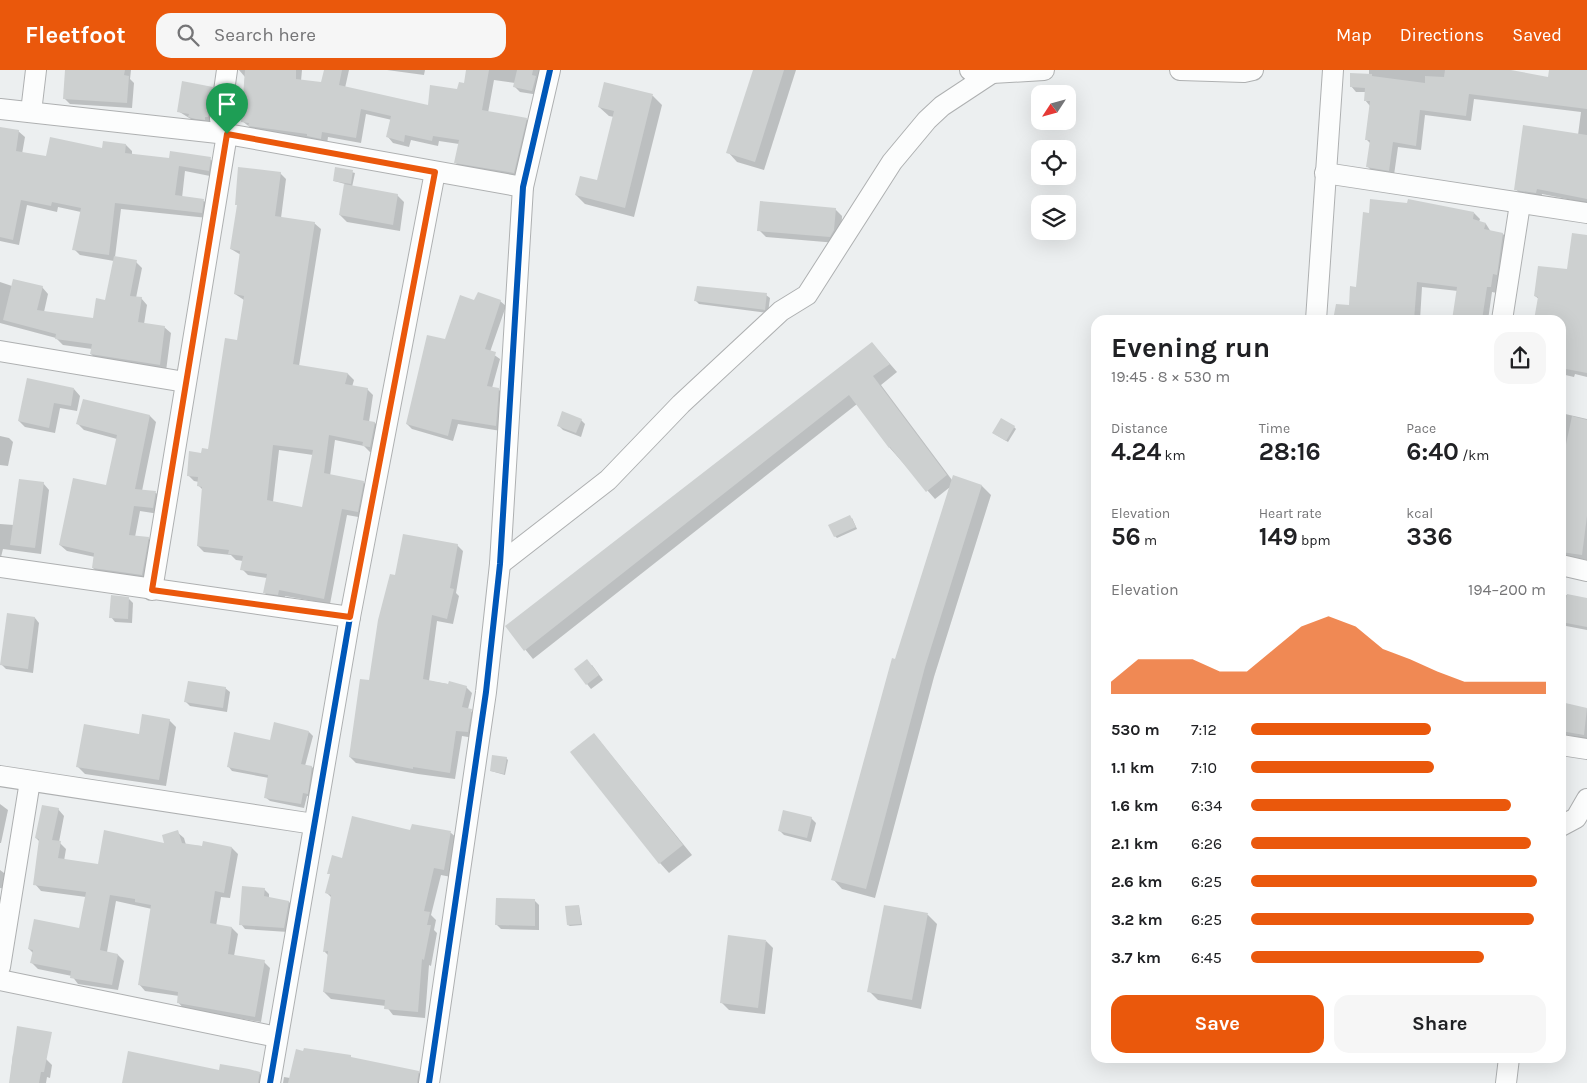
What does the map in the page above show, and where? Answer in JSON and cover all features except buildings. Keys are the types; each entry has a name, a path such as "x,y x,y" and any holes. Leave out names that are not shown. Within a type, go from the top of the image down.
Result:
{"street":[{"path":"31,112 36,70"},
{"path":"152,590 227,134 220,119 228,70"},
{"path":"429,1083 486,692 500,564 523,187 550,70"},
{"path":"970,70 992,73 1044,70"},
{"path":"1180,70 1244,72 1252,70"},
{"path":"1316,315 1333,70"},
{"path":"500,564 608,480 688,398 781,311 807,296 892,162 937,110 992,73"},
{"path":"0,109 227,134 523,187"},
{"path":"270,1083 350,617 435,172"},
{"path":"1325,173 1587,213"},
{"path":"1503,315 1520,204"},
{"path":"0,351 185,382"},
{"path":"0,567 350,617"},
{"path":"1566,567 1587,571"},
{"path":"1566,746 1587,748"},
{"path":"0,776 314,824"},
{"path":"0,967 30,781"},
{"path":"1566,823 1576,818 1587,799"},
{"path":"0,980 277,1037"},
{"path":"1506,1083 1508,1063"}],"cycle path":[{"path":"429,1083 486,692 500,564 523,187 550,70"},
{"path":"270,1083 350,617 435,172"}],"route":[{"path":"227,134 435,172 350,617 152,590 227,134"}]}
